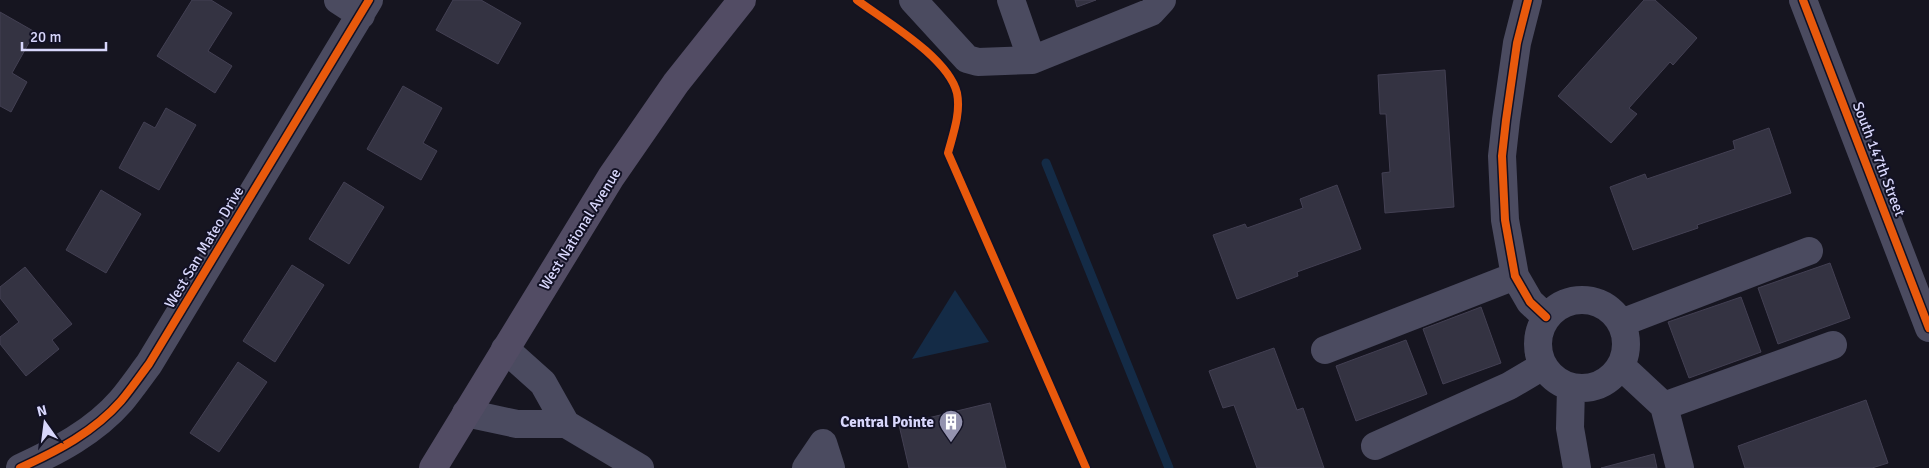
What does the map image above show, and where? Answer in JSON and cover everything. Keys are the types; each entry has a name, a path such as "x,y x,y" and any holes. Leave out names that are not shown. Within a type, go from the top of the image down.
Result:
{"main road":[{"name":"West National Avenue","path":"433,468 610,177 676,83 742,0"}],"street":[{"path":"338,0 365,7"},
{"path":"913,0 967,59 978,62 1032,60 1151,12 1162,0"},
{"path":"1011,0 1032,60"},
{"path":"1528,0 1517,43 1502,156 1505,220 1515,276 1530,302 1546,317"},
{"name":"South 147th Street","path":"1803,0 1929,328"},
{"name":"West San Mateo Drive","path":"20,468 57,451 90,429 120,401 149,364 365,7"},
{"path":"1621,323 1809,251"},
{"path":"1325,350 1515,276"},
{"path":"1585,299 1600,303 1612,311 1621,323 1626,336 1626,351 1622,366 1612,377 1600,385 1586,388 1571,387 1558,381 1543,366 1537,345 1539,330 1546,317 1557,307 1570,301 1585,299"},
{"path":"1664,406 1833,345"},
{"path":"505,349 543,383 566,424 640,468"},
{"path":"1375,446 1509,386 1543,366"},
{"path":"1622,366 1664,406 1680,468"},
{"path":"1571,387 1570,428 1577,468"},
{"path":"466,413 517,424 566,424"},
{"path":"806,468 823,443 831,468"}],"water":[{"path":"955,290 989,342 912,359"}],"building":[{"path":"192,0 211,0 232,13 208,51 232,66 215,93 157,56"},
{"path":"453,0 481,0 521,23 498,64 436,30"},
{"path":"1075,0 1096,0 1077,7"},
{"path":"1644,0 1655,0 1697,38 1673,65 1670,62 1629,108 1637,114 1611,143 1558,96"},
{"path":"0,12 35,32 12,73 27,82 11,112 0,106"},
{"path":"1445,70 1454,207 1385,213 1382,173 1390,172 1386,114 1380,114 1378,75"},
{"path":"403,86 442,108 423,143 437,151 421,180 367,149"},
{"path":"166,108 196,125 159,190 119,168 144,122 155,128"},
{"path":"1769,128 1791,193 1697,225 1698,228 1633,250 1610,187 1645,174 1647,179 1735,149 1733,141"},
{"path":"344,182 384,207 349,264 309,239"},
{"path":"1337,185 1361,249 1297,272 1298,276 1237,299 1213,235 1245,224 1247,228 1303,208 1300,199"},
{"path":"101,190 141,214 106,273 66,250"},
{"path":"1830,263 1850,318 1778,344 1758,288"},
{"path":"292,265 324,285 275,362 243,341"},
{"path":"25,267 72,324 52,340 59,349 26,376 0,344 0,337 19,322 0,298 0,287"},
{"path":"1741,297 1761,352 1689,378 1668,322"},
{"path":"1481,307 1501,363 1443,384 1423,329"},
{"path":"1406,340 1427,394 1356,421 1336,366"},
{"path":"1274,348 1297,410 1303,408 1324,468 1257,468 1234,405 1223,408 1209,371"},
{"path":"238,362 267,382 219,452 190,433"},
{"path":"1866,400 1888,463 1872,468 1745,468 1738,446"},
{"name":"Central Pointe","path":"990,403 1006,468 909,468 899,425"},
{"path":"1654,454 1657,468 1601,468"}],"waterway":[{"path":"1046,163 1169,468"}],"cycle path":[{"path":"20,468 61,448 99,422 121,401 149,364 369,0"},
{"path":"857,0 899,29 929,53 942,66 951,80 957,93 958,108 948,153 1086,468"},
{"path":"1528,0 1517,43 1502,156 1505,220 1515,276 1530,302 1546,317"},
{"path":"1803,0 1929,328"}],"place":[{"name":"Central Pointe","path":"951,443"}]}
